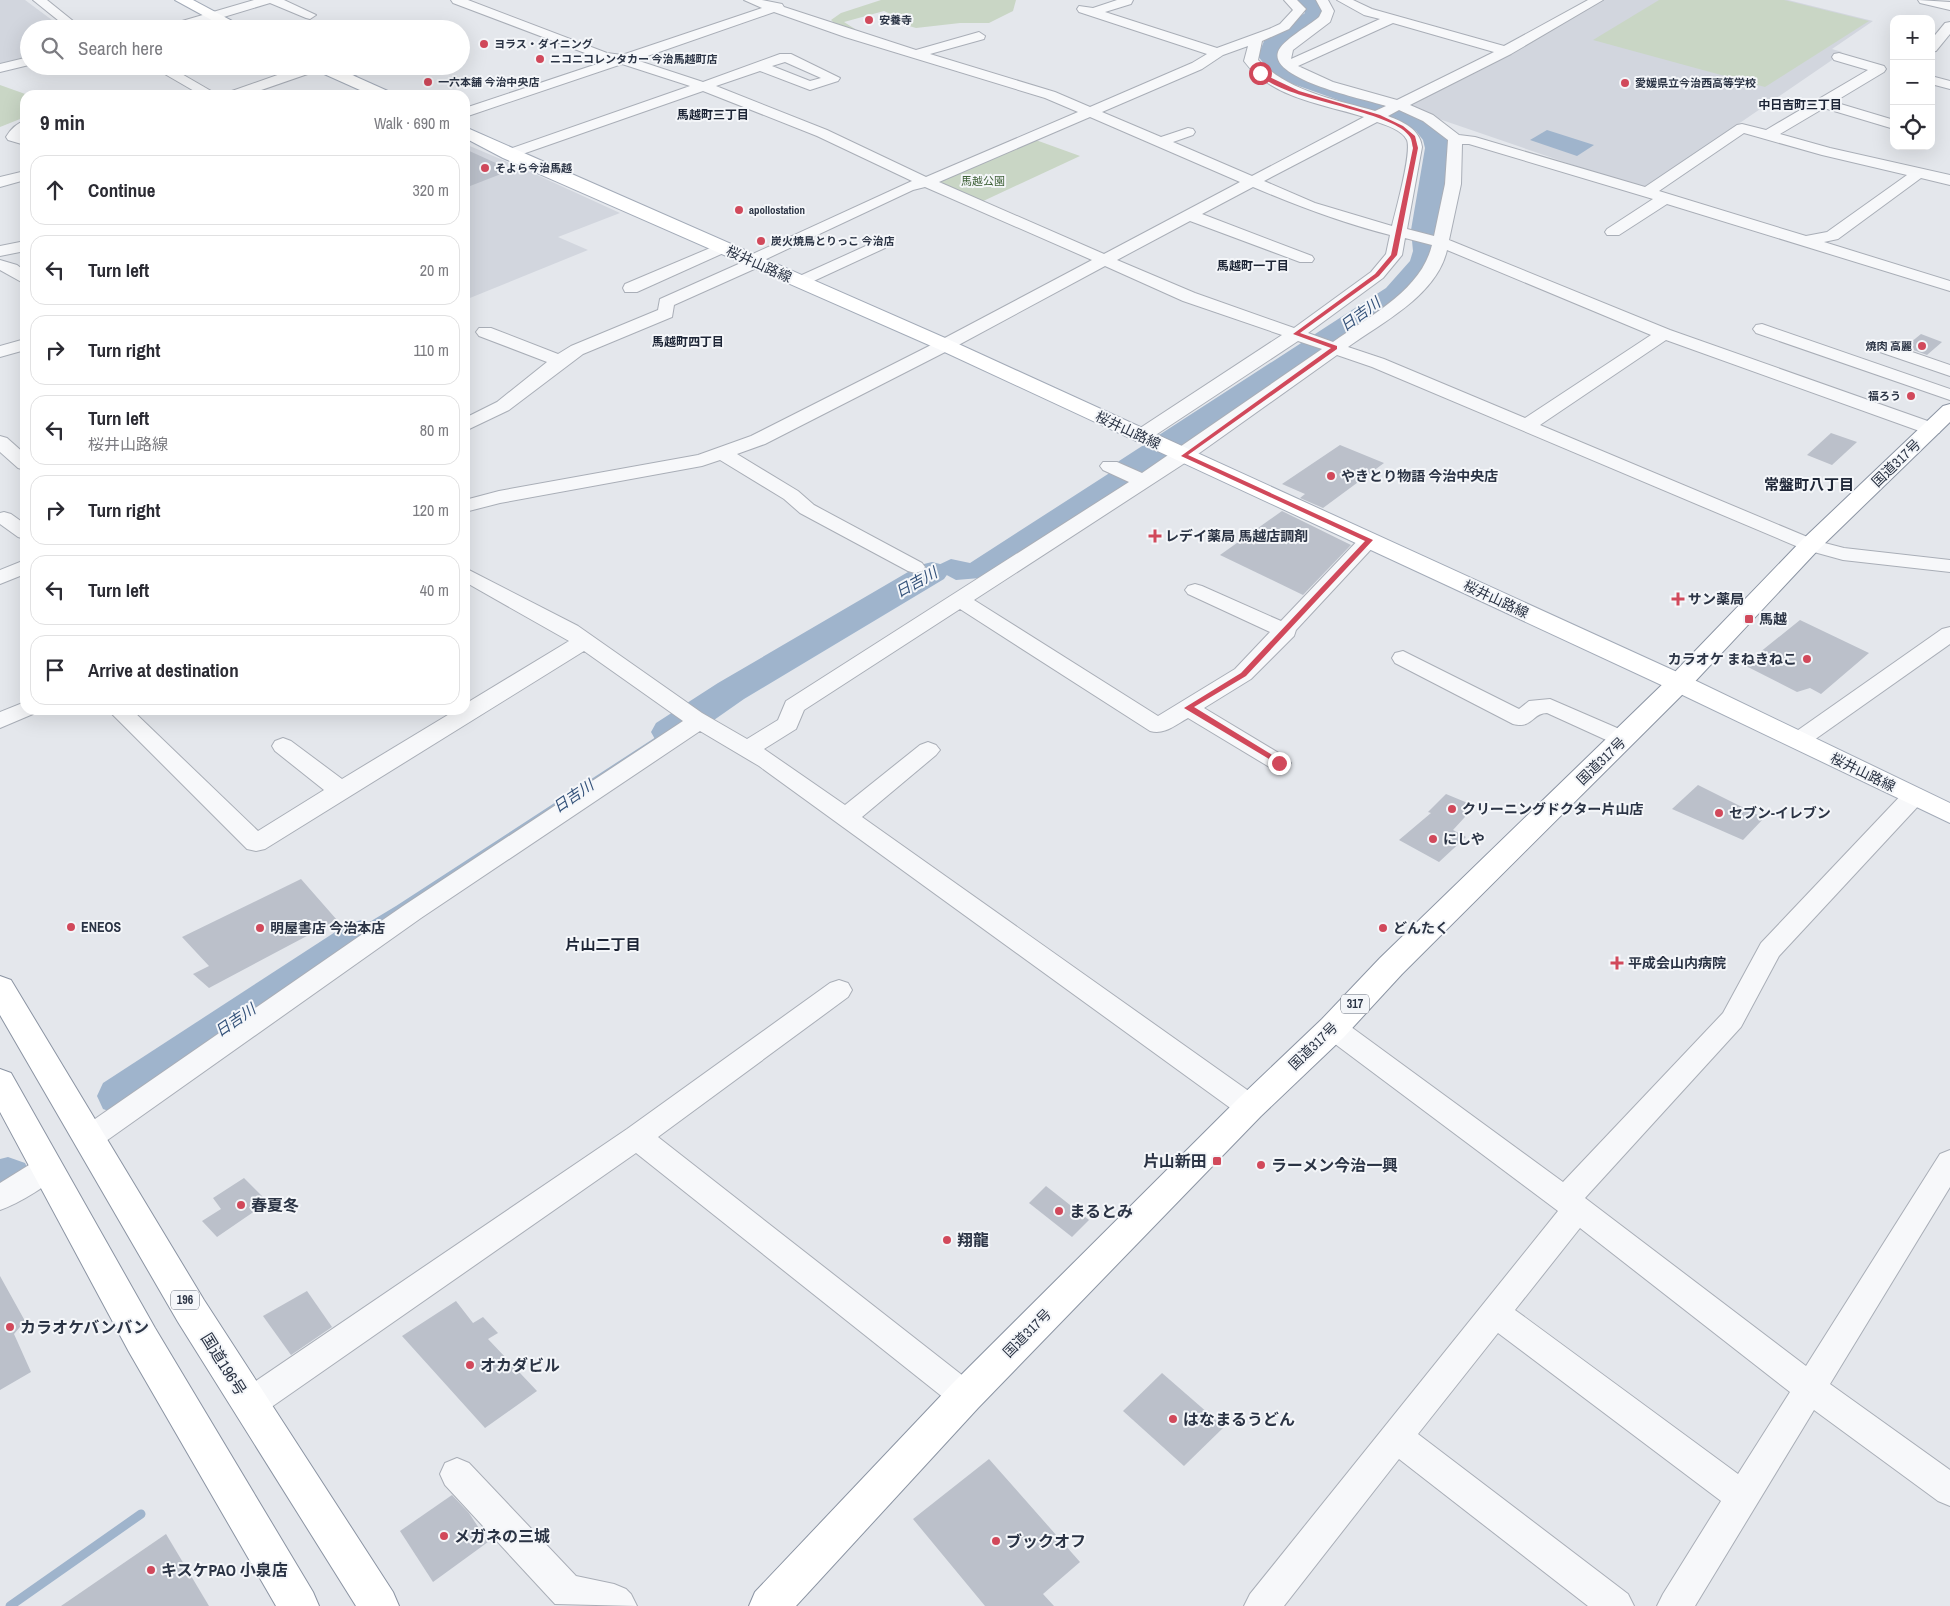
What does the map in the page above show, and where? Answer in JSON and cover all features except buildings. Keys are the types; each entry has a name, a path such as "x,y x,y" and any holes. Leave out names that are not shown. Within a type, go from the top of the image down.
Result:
{"main road":[{"path":"182,0 221,20"},
{"path":"339,76 372,90"},
{"name":"桜井山路線","path":"470,134 509,154 945,345 1679,683 1914,796 1947,809"},
{"name":"国道317号","path":"769,1606 965,1396 1250,1107 1333,1028 1390,966 1679,683 1810,545 1941,419"},
{"name":"国道196号","path":"0,988 249,1404 379,1606"},
{"path":"0,1082 142,1340 299,1606"}],"street":[{"path":"39,0 66,20"},
{"path":"200,20 267,0"},
{"path":"274,0 310,15"},
{"path":"457,0 613,58 703,86 822,133 927,182 1189,297 1334,347 1527,425 1810,545 1843,554 1950,566"},
{"path":"470,111 765,3 798,0"},
{"path":"470,422 503,406 559,361 577,350 666,313 666,303 858,209 908,187 927,182 1088,111 1197,66 1218,53 1256,40 1294,19 1300,10 1290,0"},
{"path":"1322,0 1328,11 1325,19 1287,48 1284,54 1286,62 1315,80 1432,119 1445,128 1455,139 1470,140 1950,286"},
{"path":"1343,0 1368,12 1506,51"},
{"path":"470,505 499,497 702,460 758,440 945,345 1251,182 1506,51 1597,0"},
{"path":"1924,0 1950,6"},
{"path":"1127,1 1088,10 1218,53"},
{"path":"765,3 916,54 1050,95 1310,206 1398,233 1439,242 1664,334 1941,419"},
{"path":"1252,60 1286,62 1391,19"},
{"path":"1935,43 1950,26"},
{"path":"916,54 979,36"},
{"path":"1142,436 1296,334 1377,275 1394,255 1415,148 1412,136 1401,127 1379,116 1276,83 1260,73 1252,60 1256,40"},
{"path":"509,154 785,57 833,78 810,86 760,66"},
{"path":"1839,57 1890,71"},
{"path":"470,102 613,58"},
{"path":"0,68 20,62"},
{"path":"1769,135 1879,69"},
{"path":"174,75 202,90"},
{"path":"248,90 292,75"},
{"path":"1935,81 1950,85"},
{"path":"1822,103 1890,124"},
{"path":"1646,193 1742,128 1827,152 1950,180"},
{"path":"20,130 13,137 20,139"},
{"path":"1160,142 1188,132"},
{"path":"747,750 788,724 794,706 1183,455 1406,298 1428,275 1437,258 1453,184 1455,139"},
{"path":"1804,241 1832,236 1917,174"},
{"path":"0,198 4,181 20,176"},
{"path":"1613,232 1664,198"},
{"path":"1190,215 1306,259"},
{"path":"799,282 879,246"},
{"path":"0,251 20,247"},
{"path":"631,288 722,248"},
{"path":"0,258 20,254"},
{"path":"0,265 12,268 20,275"},
{"path":"1762,329 1950,395"},
{"path":"485,332 559,361"},
{"path":"1527,425 1664,334"},
{"path":"0,352 20,346"},
{"path":"1883,347 1950,371"},
{"path":"0,442 20,460"},
{"path":"722,453 791,495 807,509 915,567"},
{"path":"1110,466 1144,480"},
{"path":"4,518 20,529"},
{"path":"960,600 1158,726 1243,674 1286,631 1369,540"},
{"path":"0,578 20,568"},
{"path":"470,577 584,641 693,717 767,761 1250,1107"},
{"path":"1194,590 1286,631"},
{"path":"1799,740 1950,634"},
{"path":"470,711 584,641"},
{"path":"1403,658 1521,719 1537,706 1550,706 1623,739"},
{"path":"1188,708 1279,763"},
{"path":"0,721 20,711"},
{"path":"124,715 256,843 464,715"},
{"path":"89,1138 693,717"},
{"path":"283,746 341,791"},
{"path":"846,817 928,750"},
{"path":"1262,1606 1495,1313 1571,1204 1732,1020 1770,950 1914,796"},
{"path":"249,1404 638,1136 839,990"},
{"path":"1333,1028 1571,1204 1811,1389 1950,1490"},
{"path":"638,1136 965,1396"},
{"path":"0,1198 47,1168"},
{"path":"1675,1606 1811,1389 1945,1182"},
{"path":"1495,1313 1743,1498"},
{"path":"1396,1437 1616,1606"},
{"path":"457,1474 566,1592 614,1601 619,1606"}],"shaded area":[{"path":"0,0 25,0 52,20 20,20 20,60 0,66"},
{"name":"愛媛県立今治西高等学校","path":"1602,0 1788,0 1873,21 1832,49 1842,52 1835,58 1643,189 1407,108"},
{"path":"470,146 620,213 558,237 588,250 470,298"}],"green space":[{"path":"881,0 1016,0 1013,11 989,23 960,23 916,28 902,24 897,17 884,11 844,22 855,29 842,27 831,20 841,13"},
{"path":"1659,0 1784,0 1869,21 1765,87 1593,40"},
{"path":"0,85 20,92 20,119 0,127"},
{"name":"馬越公園","path":"1033,139 1080,156 979,203 934,182"}],"water":[{"path":"1297,0 1318,0 1322,6 1323,15 1280,50 1278,57 1286,67 1428,119 1446,135 1449,144 1446,181 1431,260 1406,293 1193,443 980,578 956,580 941,572 677,729 148,1078 140,1072 267,984 396,906 659,735 884,600 932,568 951,559 970,563 1108,474 1119,461 1386,288 1410,261 1413,251 1411,230 1425,148 1423,140 1416,131 1400,122 1293,84 1270,72 1258,56 1264,41 1305,13"},
{"path":"1547,130 1594,145 1577,156 1530,140"}],"waterway":[{"name":"日吉川","path":"670,732 731,691 932,572"},
{"name":"日吉川","path":"120,1096 361,936"},
{"name":"日吉川","path":"0,1182 8,1177"},
{"path":"10,1606 141,1514"}],"place":[{"name":"安養寺","path":"869,20"},
{"name":"ヨラス・ダイニング","path":"484,44"},
{"name":"ニコニコレンタカー 今治馬越町店","path":"540,59"},
{"name":"一六本舗 今治中央店","path":"428,82"},
{"name":"愛媛県立今治西高等学校","path":"1625,83"},
{"name":"そよら今治馬越","path":"485,168"},
{"name":"apollostation","path":"739,210"},
{"name":"炭火焼鳥とりっこ 今治店","path":"761,241"},
{"name":"焼肉 高麗","path":"1922,346"},
{"name":"福ろう","path":"1911,396"},
{"name":"やきとり物語 今治中央店","path":"1331,476"},
{"name":"レデイ薬局 馬越店調剤","path":"1155,536"},
{"name":"サン薬局","path":"1678,599"},
{"name":"馬越","path":"1749,619"},
{"name":"カラオケ まねきねこ","path":"1807,659"},
{"name":"クリーニングドクター片山店","path":"1452,809"},
{"name":"セブン-イレブン","path":"1719,813"},
{"name":"にしや","path":"1433,839"},
{"name":"ENEOS","path":"71,927"},
{"name":"明屋書店 今治本店","path":"260,928"},
{"name":"どんたく","path":"1383,928"},
{"name":"平成会山内病院","path":"1617,963"},
{"name":"片山新田","path":"1217,1161"},
{"name":"ラーメン今治一興","path":"1261,1165"},
{"name":"春夏冬","path":"241,1205"},
{"name":"まるとみ","path":"1059,1211"},
{"name":"翔龍","path":"947,1240"},
{"name":"カラオケバンバン","path":"10,1327"},
{"name":"オカダビル","path":"470,1365"},
{"name":"はなまるうどん","path":"1173,1419"},
{"name":"メガネの三城","path":"444,1536"},
{"name":"ブックオフ","path":"996,1541"},
{"name":"キスケPAO 小泉店","path":"151,1570"}],"district":[{"name":"中日吉町三丁目","path":"1800,105"},
{"name":"馬越町三丁目","path":"713,115"},
{"name":"馬越町一丁目","path":"1253,266"},
{"name":"馬越町四丁目","path":"688,342"},
{"name":"常盤町八丁目","path":"1809,484"},
{"name":"片山二丁目","path":"603,944"}],"route":[{"path":"1260,73 1276,83 1297,92 1378,116 1401,127 1412,136 1415,148 1414,161 1397,232 1394,255 1377,275 1296,334 1335,348 1184,456 1369,540 1332,578 1278,639 1243,674 1188,708 1279,763"}]}
